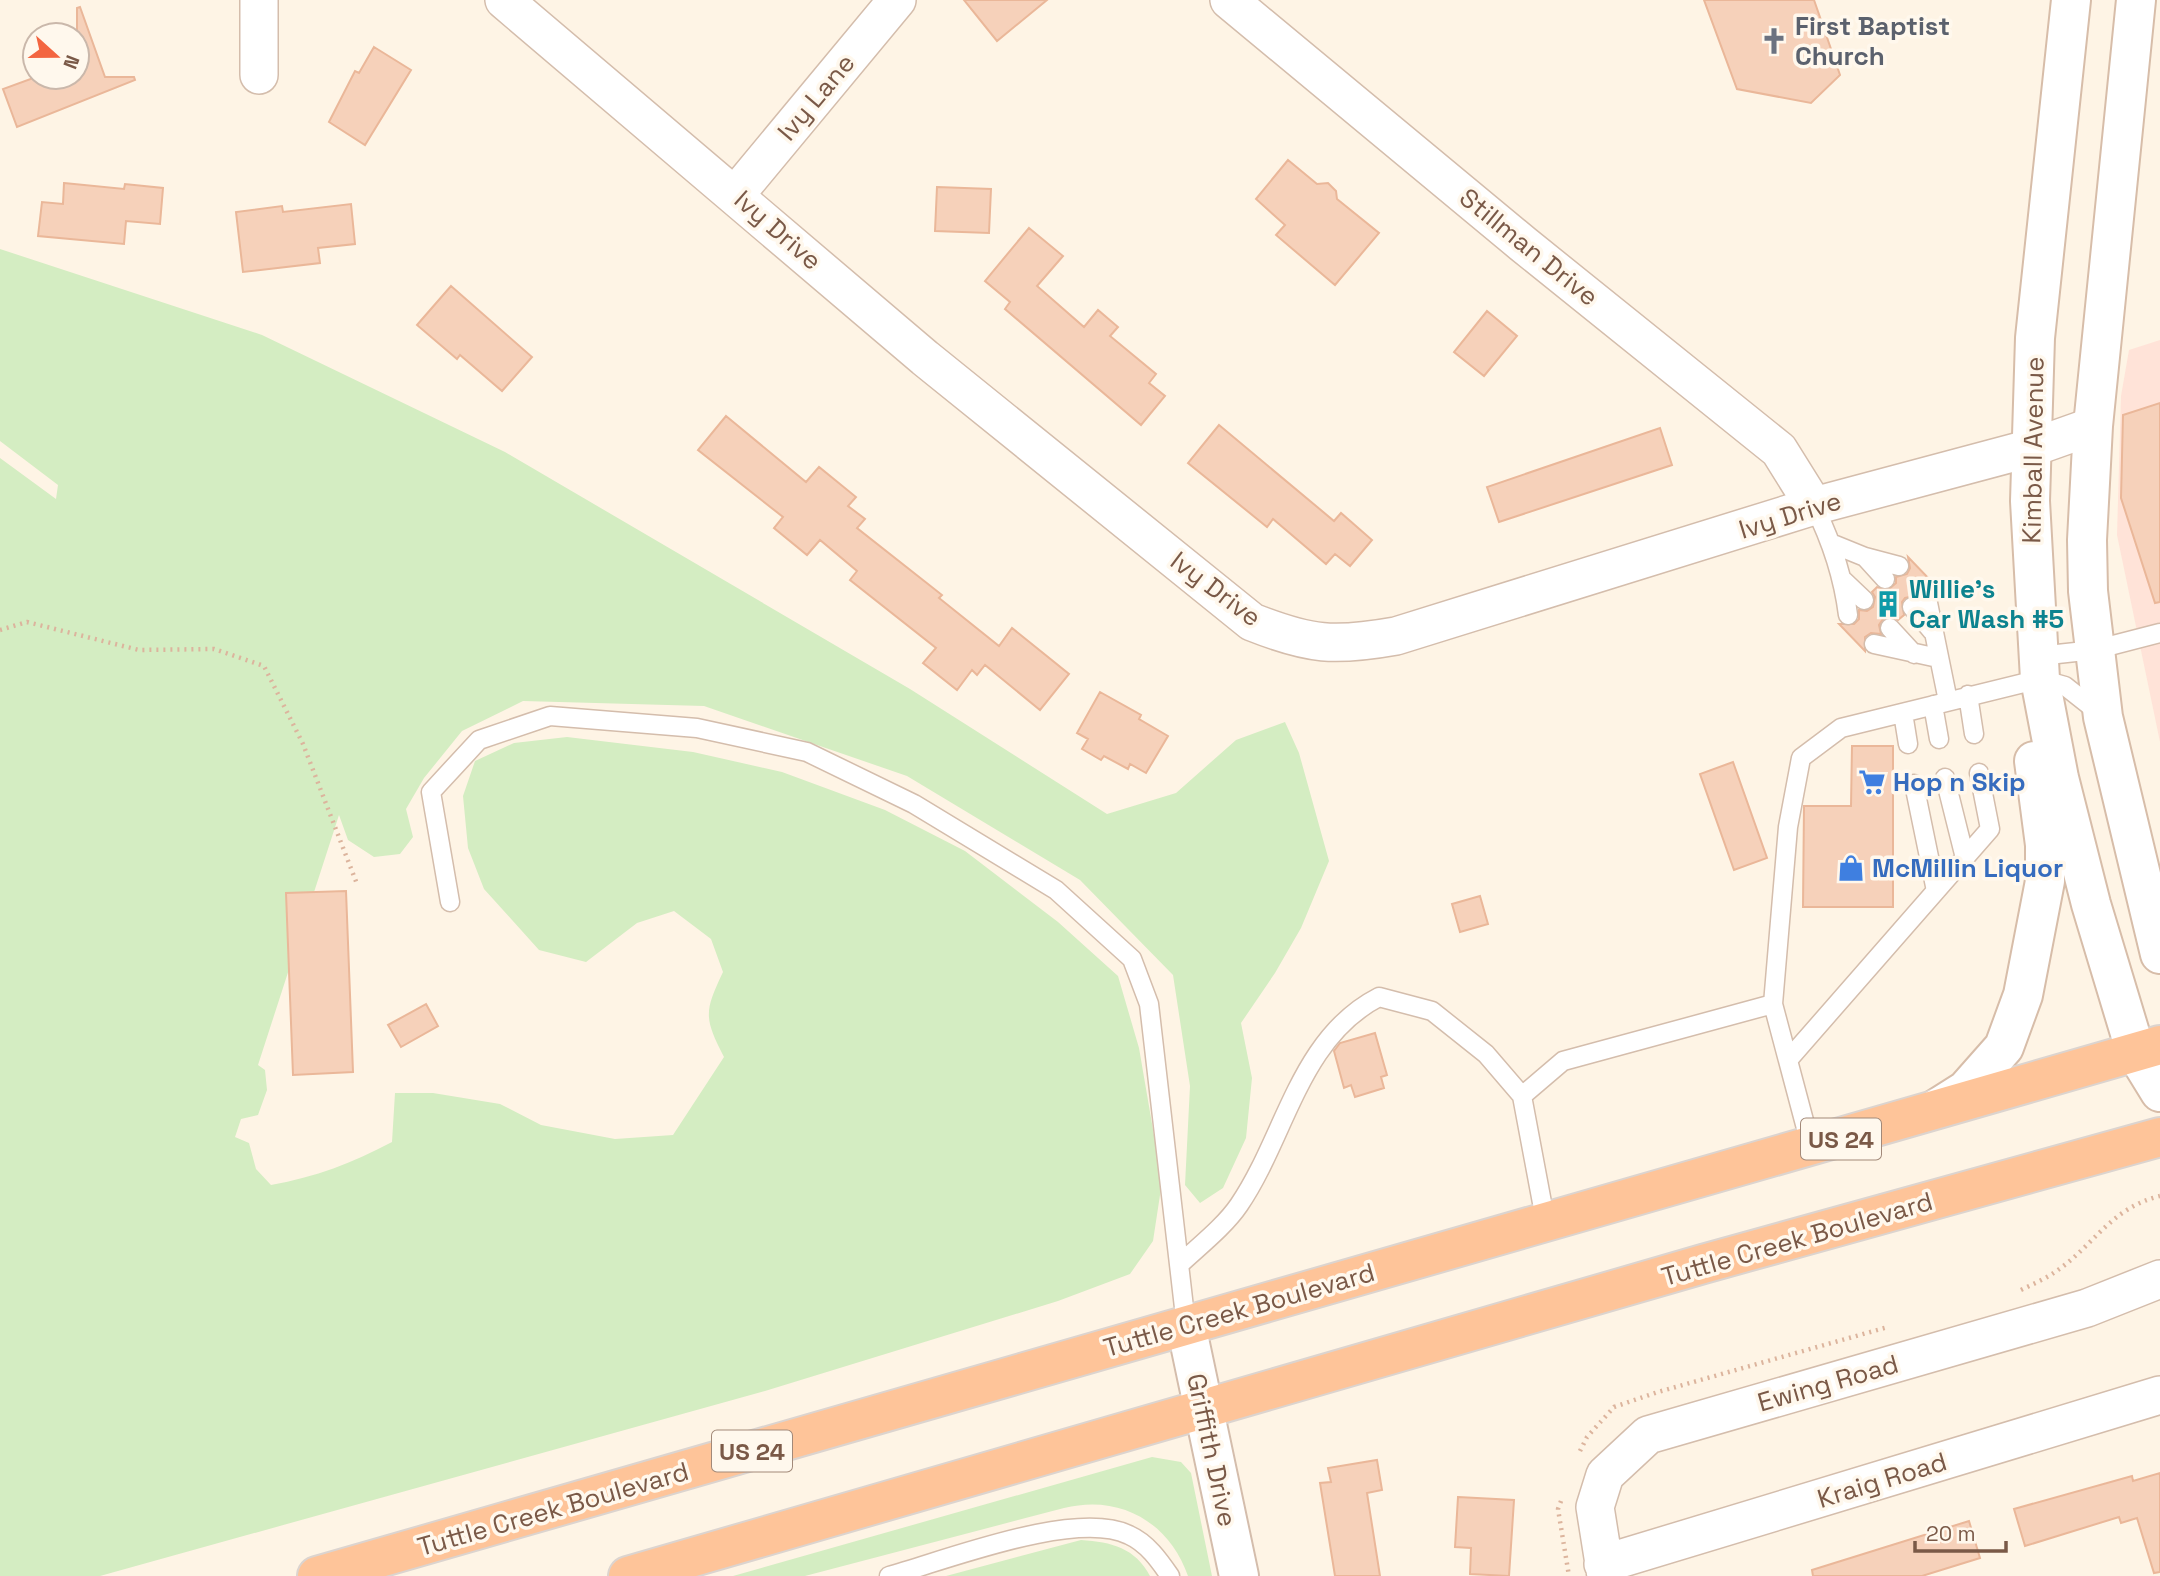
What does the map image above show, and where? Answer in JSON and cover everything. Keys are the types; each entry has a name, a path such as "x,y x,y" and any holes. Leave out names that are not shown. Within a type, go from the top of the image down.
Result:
{"highway":[{"name":"Tuttle Creek Boulevard","path":"317,1576 2148,1049"},
{"name":"Tuttle Creek Boulevard","path":"628,1576 1703,1264 2160,1137"}],"main road":[{"name":"Kimball Avenue","path":"2071,0 2035,338 2030,514 2040,668 2059,778 2091,904 2148,1049 2160,1092"},
{"path":"2136,0 2093,426 2087,540 2094,650 2103,717 2160,954"},
{"path":"1932,1112 1966,1090 2004,1047 2023,995 2045,881 2045,845 2032,747 2040,668"},
{"name":"Griffith Drive","path":"1186,1325 1239,1576"}],"street":[{"path":"259,0 259,75"},
{"name":"Ivy Drive","path":"504,0 736,194 925,358 1252,622 1296,639 1353,644 1396,636 1814,506 2031,448 2093,426"},
{"name":"Ivy Lane","path":"736,194 897,0"},
{"name":"Stillman Drive","path":"1229,0 1523,244 1779,450 1814,506"},
{"name":"Ewing Road","path":"1604,1570 1595,1507 1605,1475 1648,1435 2087,1308 2160,1279"},
{"name":"Kraig Road","path":"1604,1570 2160,1395"}],"lane":[{"path":"1814,506 1833,544 1844,580 1848,615"},
{"path":"1833,544 1865,557 1899,566"},
{"path":"1865,557 1885,579"},
{"path":"1844,580 1864,600"},
{"path":"1926,593 1938,658 1941,703 1939,739"},
{"path":"1912,607 1934,633"},
{"path":"1890,628 1915,654"},
{"path":"1811,1147 1773,1004 1788,827 1801,758 1841,728 1968,695 2094,650 2160,633"},
{"path":"1874,644 1938,658"},
{"path":"2040,668 2103,717"},
{"path":"1968,695 1974,734"},
{"path":"1903,713 1908,744"},
{"path":"450,902 431,792 479,740 550,716 697,728 807,752 902,799 1056,890 1132,959 1149,1004 1186,1325"},
{"path":"1788,1060 1990,829 1979,773"},
{"path":"1945,778 1965,858"},
{"path":"1914,784 1936,891"},
{"path":"1179,1265 1238,1207 1267,1156 1306,1072 1331,1035 1354,1010 1379,997 1432,1011 1486,1054 1522,1096 1546,1224"},
{"path":"1522,1096 1563,1061 1773,1004"},
{"path":"889,1576 1053,1530 1100,1526 1130,1535 1154,1553 1170,1576"}],"path":[{"path":"0,630 27,622 139,650 214,649 264,666 303,744 357,884"},
{"path":"2020,1291 2057,1271 2096,1233 2129,1208 2160,1196"},
{"path":"1578,1454 1587,1437 1614,1408 1658,1392 1899,1325"},
{"path":"1562,1497 1558,1509 1569,1576"}],"shaded area":[{"path":"2160,340 2160,742 2117,535 2121,396 2129,350"}],"green space":[{"path":"0,249 262,335 505,452 910,689 1107,814 1176,793 1236,740 1285,722 1299,753 1329,861 1301,928 1241,1023 1252,1078 1246,1138 1223,1188 1200,1203 1185,1185 1190,1086 1173,975 1080,880 907,776 704,706 523,701 462,731 424,778 406,809 413,837 400,854 374,857 348,840 339,815 258,1065 265,1070 267,1090 258,1115 241,1119 235,1137 249,1143 256,1169 271,1185 333,1168 392,1142 395,1093 433,1093 500,1104 541,1125 615,1139 673,1135 724,1057 713,1033 709,1015 712,997 723,972 711,939 674,911 637,923 586,962 539,950 484,889 468,848 463,796 475,761 514,743 567,737 693,752 782,772 885,810 965,851 1058,922 1118,976 1139,1048 1162,1182 1153,1241 1130,1274 1058,1301 765,1391 100,1576 0,1576 0,458 56,499 58,485 0,441"},
{"path":"1152,1457 1181,1462 1191,1473 1212,1576 1188,1576 1180,1557 1168,1541 1140,1516 1104,1505 1085,1505 1064,1508 805,1576 733,1576"},
{"path":"1081,1540 1122,1548 1144,1566 1150,1576 946,1576"}],"building":[{"path":"964,0 1047,0 997,41"},
{"name":"First Baptist Church","path":"1704,0 1814,0 1840,75 1811,103 1737,89"},
{"path":"80,7 85,21 77,21 77,8"},
{"path":"91,38 105,77 134,77 135,80 17,127 3,89 21,82 21,91 91,91"},
{"path":"374,47 411,70 365,145 329,122 355,71 359,73"},
{"path":"1288,160 1317,184 1328,183 1336,191 1337,199 1379,233 1335,285 1276,235 1285,225 1256,199"},
{"path":"64,183 124,189 125,184 163,188 160,224 126,221 124,244 38,236 42,202 63,204"},
{"path":"937,187 991,189 989,233 935,231"},
{"path":"351,204 355,244 318,248 320,263 243,272 236,212 282,206 283,212"},
{"path":"1029,228 1063,256 1037,286 1084,327 1098,310 1118,327 1110,336 1156,374 1149,383 1165,396 1141,425 1005,309 1010,302 985,281"},
{"path":"451,286 532,357 502,391 460,355 457,359 417,325"},
{"path":"1487,311 1517,336 1484,376 1454,352"},
{"path":"2160,403 2160,602 2155,603 2121,498 2123,415"},
{"path":"726,416 806,482 819,467 856,497 848,506 865,519 857,528 942,595 939,598 999,646 1012,628 1069,674 1040,710 985,665 977,675 972,670 957,690 923,663 936,648 850,580 857,571 820,540 807,555 774,528 783,517 698,450"},
{"path":"1219,425 1334,521 1341,513 1372,540 1350,566 1335,554 1326,564 1273,519 1267,527 1188,463"},
{"path":"1660,428 1672,465 1499,522 1487,487"},
{"name":"Willie's Car Wash #5","path":"1908,557 1935,585 1924,582 1918,585 1915,596 1905,598 1902,602 1904,615 1898,620 1893,617 1883,619 1879,625 1881,634 1871,633 1865,637 1865,651 1839,624 1854,624 1859,619 1859,610 1867,611 1873,607 1875,597 1872,592 1877,587 1888,590 1896,583 1896,577 1907,574 1910,568"},
{"path":"1100,692 1141,715 1139,719 1168,736 1146,773 1130,764 1128,769 1104,756 1101,760 1082,749 1088,739 1077,733"},
{"path":"1852,746 1893,746 1893,907 1803,907 1804,806 1851,806"},
{"path":"1733,762 1767,858 1734,870 1700,774"},
{"path":"346,891 353,1072 293,1075 286,893"},
{"path":"1480,896 1488,924 1460,932 1452,904"},
{"path":"426,1004 438,1026 401,1047 388,1025"},
{"path":"1375,1033 1387,1075 1381,1077 1384,1088 1355,1097 1351,1085 1344,1088 1334,1051 1340,1043"},
{"path":"1377,1460 1382,1490 1367,1493 1380,1576 1335,1576 1320,1483 1331,1482 1328,1468"},
{"path":"2160,1473 2160,1572 2154,1573 2137,1518 2121,1523 2119,1517 2025,1546 2014,1509 2132,1476 2133,1481"},
{"path":"1458,1497 1514,1500 1509,1576 1470,1574 1471,1548 1455,1547"},
{"path":"1969,1521 1980,1558 1922,1576 1813,1576 1812,1570"}],"place":[{"name":"First Baptist Church","path":"1774,41"},
{"name":"Willie's Car Wash #5","path":"1888,604"},
{"name":"Hop n Skip","path":"1872,782"},
{"name":"McMillin Liquor","path":"1851,868"}]}
